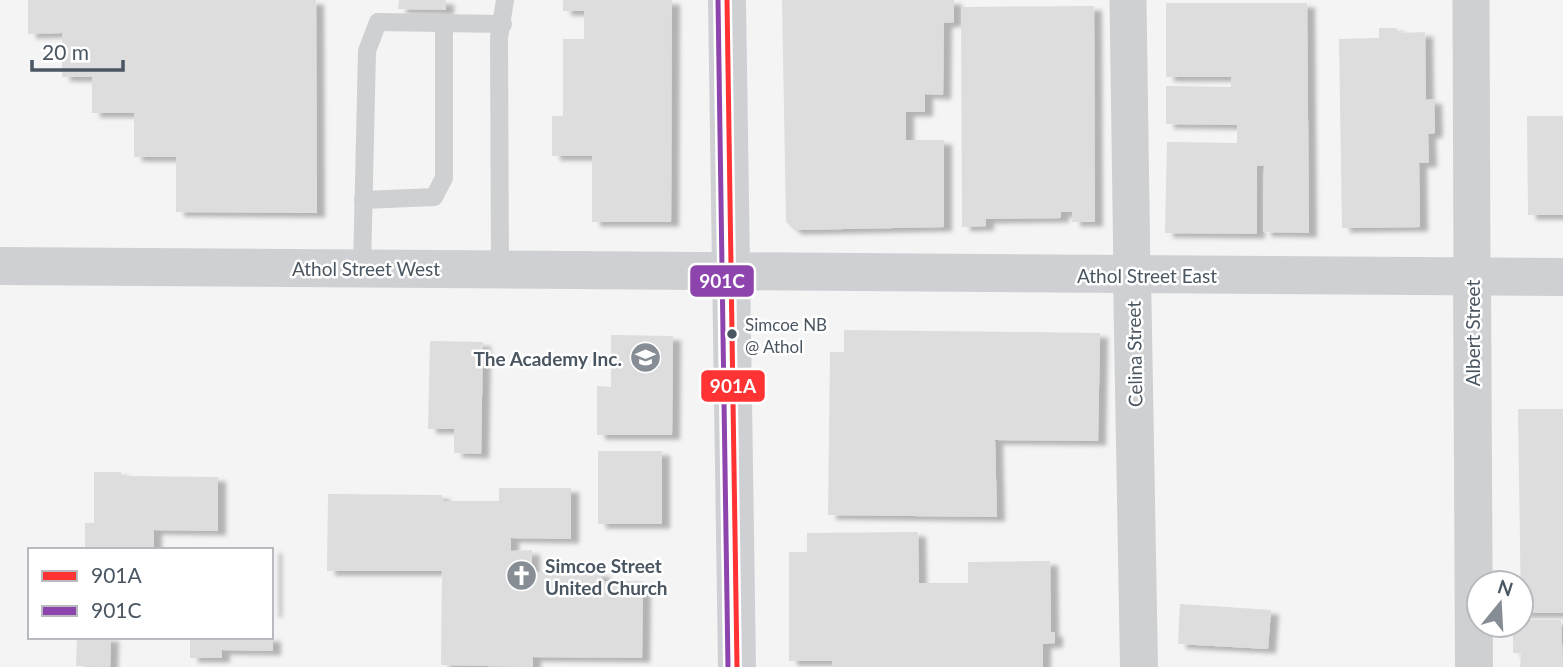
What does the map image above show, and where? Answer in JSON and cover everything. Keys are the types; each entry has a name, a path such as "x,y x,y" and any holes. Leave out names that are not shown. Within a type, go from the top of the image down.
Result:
{"main road":[{"path":"727,0 737,667"},
{"name":"Athol Street West","path":"0,266 732,270"},
{"name":"Athol Street East","path":"732,270 775,273 1563,276"}],"street":[{"name":"Celina Street","path":"1128,0 1139,667"},
{"name":"Albert Street","path":"1471,0 1474,667"}],"lane":[{"path":"500,269 499,38 505,0"},
{"path":"362,268 367,51 378,22 503,24"},
{"path":"363,200 434,197 444,178 444,23"}],"building":[{"path":"28,0 316,0 317,213 176,212 176,157 134,157 134,113 92,113 92,77 62,77 62,33 28,34"},
{"path":"399,0 446,0 446,10 398,9"},
{"path":"563,0 672,0 671,222 592,222 592,156 552,156 552,116 563,116 563,39 584,39 584,11 563,11"},
{"path":"782,0 954,0 954,22 944,23 943,95 925,94 925,112 906,112 906,140 944,140 944,227 794,230 786,222"},
{"path":"1166,3 1307,3 1309,233 1263,232 1264,166 1257,166 1257,234 1165,233 1167,142 1237,143 1237,125 1166,124 1166,86 1231,87 1231,77 1166,77"},
{"path":"1094,6 1095,222 1072,222 1072,212 1061,212 1061,218 986,219 986,226 962,227 961,7"},
{"path":"1379,28 1397,28 1397,33 1425,32 1426,100 1434,99 1435,133 1428,134 1429,163 1419,163 1420,227 1342,228 1339,39 1379,38"},
{"path":"1527,116 1563,116 1563,215 1528,215"},
{"path":"844,330 1100,333 1098,441 995,440 997,517 828,515 830,352 844,352"},
{"path":"611,335 673,336 672,435 597,435 597,386 611,387"},
{"path":"430,341 483,342 481,454 454,453 454,429 428,429"},
{"path":"1518,409 1563,409 1563,613 1535,613 1535,569 1520,569"},
{"path":"598,451 662,451 662,524 598,524"},
{"path":"94,472 121,472 121,476 218,477 218,531 154,530 154,548 85,548 85,523 94,523"},
{"name":"Simcoe Street United Church","path":"499,488 571,488 571,539 511,538 511,551 532,550 532,572 602,572 602,581 643,581 642,658 533,657 533,667 441,665 442,571 327,571 328,494 442,495 443,501 499,501"},
{"path":"918,532 919,583 968,583 968,562 1050,561 1051,632 1055,632 1055,643 1043,644 1043,667 832,667 832,661 789,661 789,552 807,552 807,533"},
{"path":"273,549 274,549 273,613"},
{"path":"1180,604 1271,610 1268,649 1178,644"},
{"path":"1535,620 1561,620 1563,667 1520,667 1521,653 1513,653 1513,639 1535,639"},
{"path":"77,639 111,639 110,667 76,666"},
{"path":"190,639 273,639 273,651 222,650 222,658 190,658"}],"transit line":[{"name":"901C","path":"718,0 728,667"},
{"name":"901A","path":"727,0 737,667"}],"place":[{"name":"Simcoe NB @ Athol","path":"732,334"},
{"name":"The Academy Inc.","path":"645,358"},
{"name":"Simcoe Street United Church","path":"522,576"}]}
